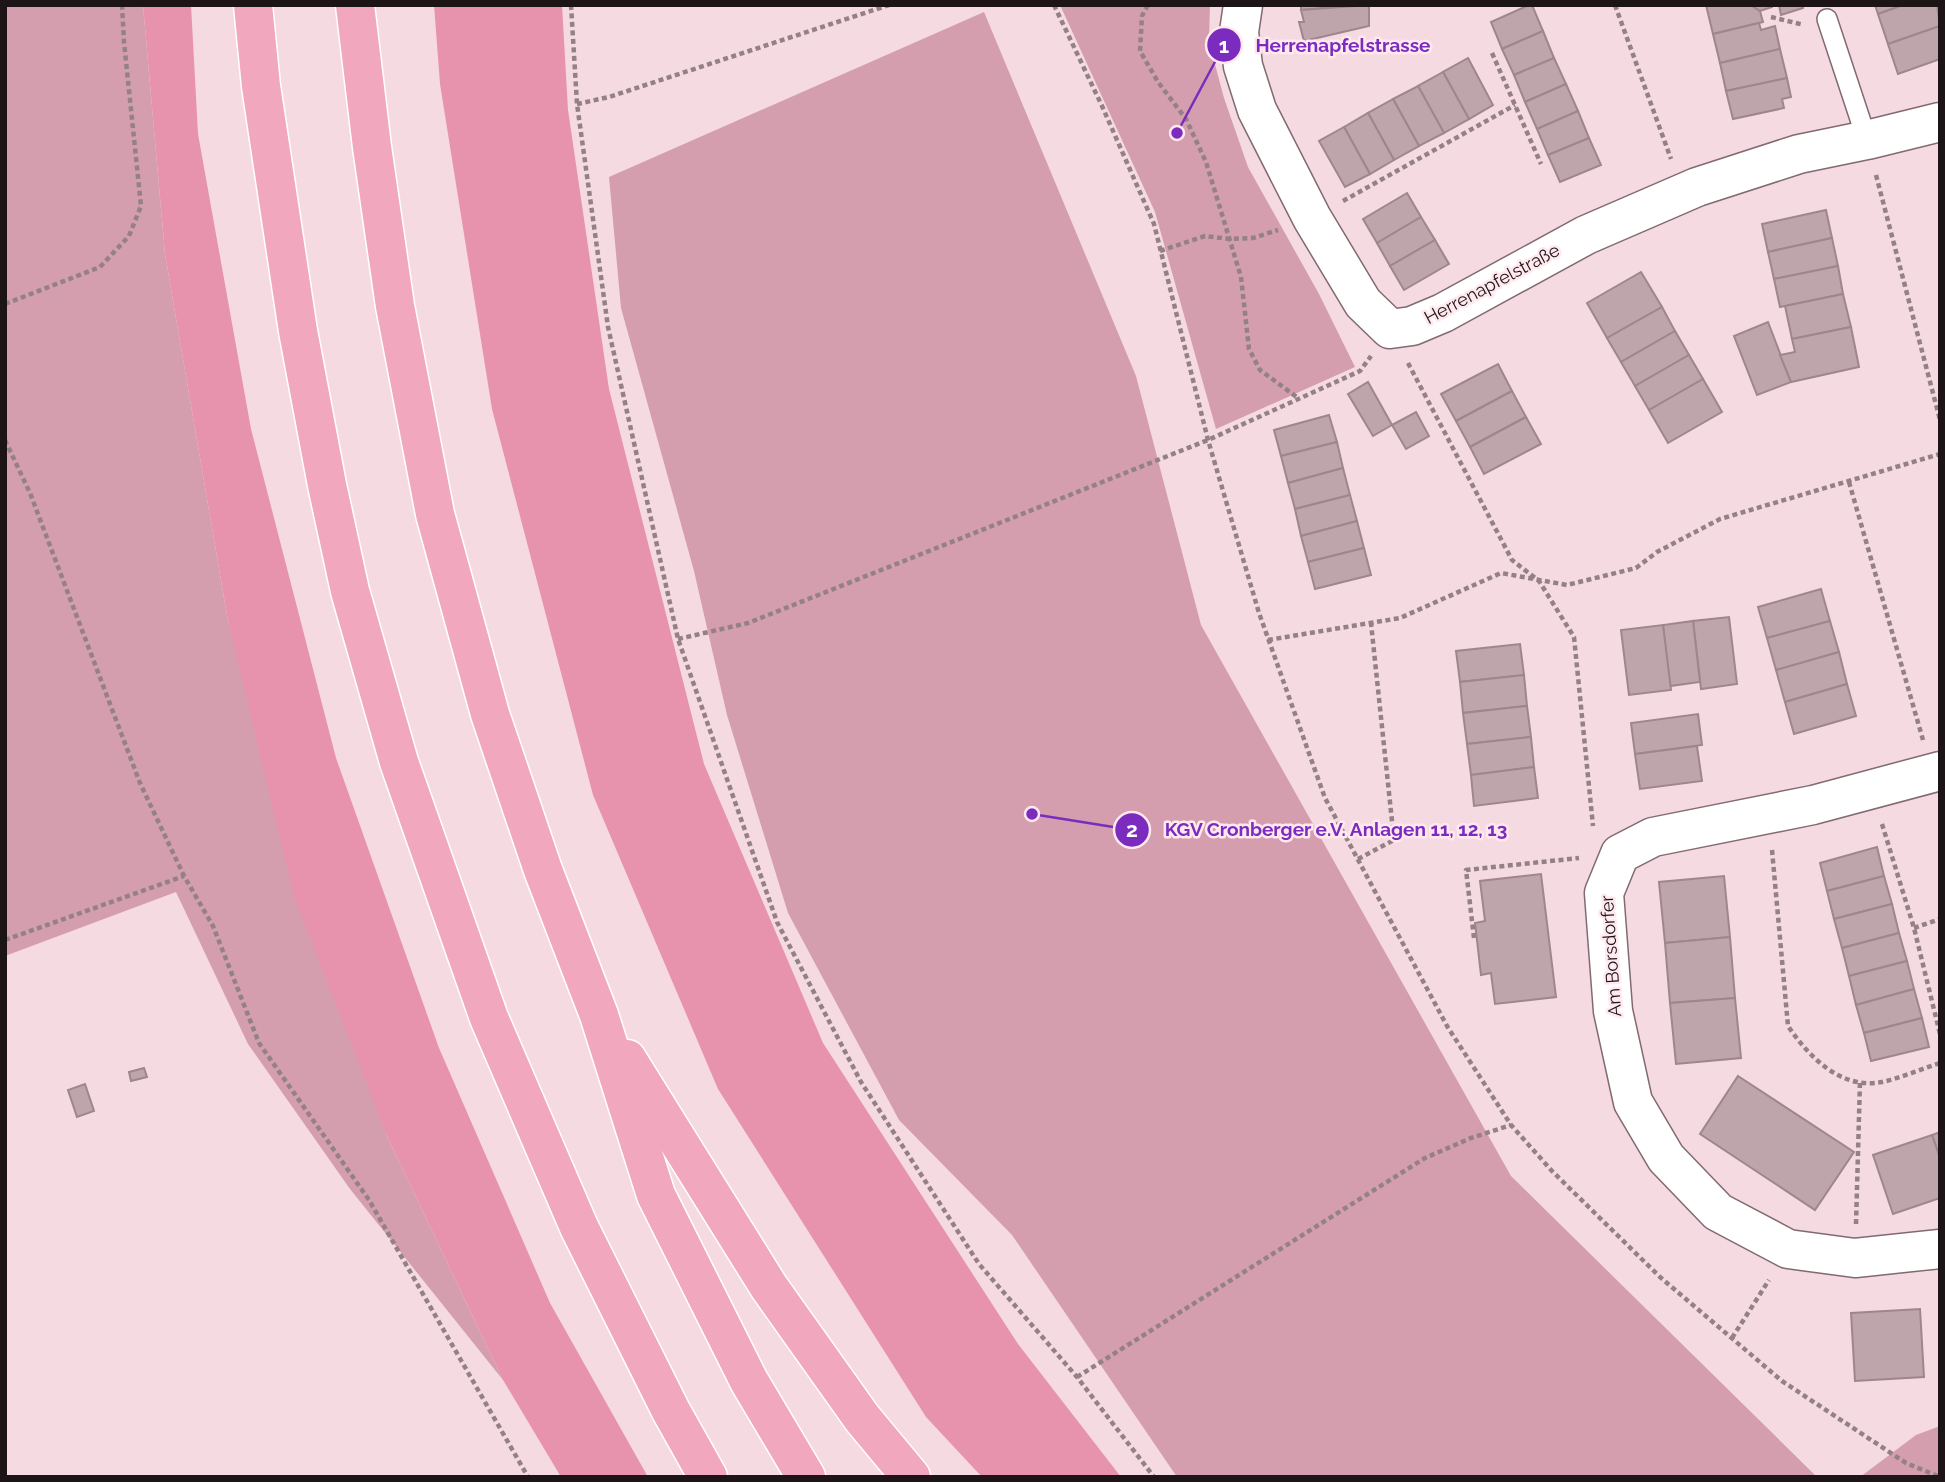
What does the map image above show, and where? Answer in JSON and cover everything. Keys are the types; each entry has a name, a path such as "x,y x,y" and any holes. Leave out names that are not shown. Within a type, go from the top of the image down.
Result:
{"highway":[{"path":"253,5 261,86 295,317 327,485 350,591 399,762 489,1018 579,1227 671,1410 708,1477"},
{"path":"355,5 395,306 435,514 490,714 543,870 599,1015 656,1195 749,1381 806,1477"},
{"path":"599,1015 769,1287 863,1418 911,1477"}],"street":[{"path":"1243,5 1239,32 1243,66 1256,110 1312,218 1363,303 1390,329"},
{"name":"Herrenapfelstraße","path":"1390,329 1412,326 1443,313 1586,235 1684,193 1799,154 1940,122"},
{"path":"1620,854 1653,837 1769,815 1936,772"},
{"name":"Am Borsdorfer","path":"1620,854 1604,893 1613,1011 1633,1102 1666,1158 1718,1212 1788,1249 1855,1258 1940,1250"}],"lane":[{"path":"1828,19 1867,140"}],"path":[{"path":"5,304 100,267 129,236 141,206 122,5"},
{"path":"571,5 577,104 608,327 678,639 777,922 861,1083 979,1264 1077,1377 1154,1477"},
{"path":"577,104 609,97 889,5"},
{"path":"1054,5 1149,212 1208,440 1268,640 1325,798 1447,1026 1511,1125 1552,1171 1660,1277 1782,1381 1906,1463 1940,1477"},
{"path":"1148,5 1142,16 1140,51 1158,82 1186,119 1206,162 1241,276 1249,349 1260,370 1299,399"},
{"path":"1615,5 1684,193"},
{"path":"1492,53 1541,164"},
{"path":"1160,251 1205,236 1253,238 1312,218 1515,105"},
{"path":"1867,140 1940,420"},
{"path":"678,639 748,623 1208,440 1360,371 1390,329 1512,560 1539,581 1574,637 1594,826"},
{"path":"5,440 35,506 140,783 184,876 213,926 259,1043 369,1200 528,1477"},
{"path":"1268,640 1400,618 1502,573 1567,585 1636,568 1657,552 1720,519 1940,454"},
{"path":"1849,482 1936,772"},
{"path":"1358,859 1394,840 1371,624"},
{"path":"1872,790 1914,928 1940,1034"},
{"path":"1769,815 1788,1026 1802,1047 1822,1065 1847,1081 1880,1083 1940,1063"},
{"path":"1474,938 1466,870 1620,854"},
{"path":"5,940 184,876"},
{"path":"1914,928 1940,919"},
{"path":"1855,1258 1860,1081"},
{"path":"1077,1377 1425,1158 1471,1138 1511,1125"},
{"path":"1732,1338 1788,1249"}],"shaded area":[{"path":"5,5 143,5 165,254 228,621 387,1136 503,1380 350,1189 248,1044 176,892 5,956"},
{"path":"143,5 191,5 198,134 251,429 336,758 439,1048 550,1303 648,1477 561,1477 503,1380 387,1136 294,897 228,621 165,254"},
{"path":"434,5 562,5 568,110 609,389 704,764 823,1043 1018,1344 1121,1477 982,1477 926,1417 718,1089 593,795 492,409 440,84"},
{"path":"1060,5 1210,5 1209,42 1224,98 1248,167 1319,294 1355,367 1216,429 1155,212"},
{"path":"984,12 1136,376 1201,625 1511,1176 1817,1477 1177,1477 1012,1235 899,1120 788,913 727,715 694,571 621,308 609,177"},
{"path":"1940,1426 1940,1477 1860,1477 1916,1435"}],"building":[{"path":"1301,5 1360,5 1301,10"},
{"path":"1369,5 1369,26 1304,41 1299,22 1304,22 1301,10"},
{"path":"1532,5 1543,31 1502,49 1491,22"},
{"path":"1706,5 1751,5 1760,11 1763,22 1713,34"},
{"path":"1751,5 1772,5 1772,7 1760,11"},
{"path":"1779,5 1803,5 1803,8 1781,15"},
{"path":"1875,5 1903,5 1878,14"},
{"path":"1903,5 1937,5 1940,26 1888,44 1878,14"},
{"path":"1759,23 1761,30 1775,26 1780,49 1720,63 1713,34"},
{"path":"1940,26 1940,59 1898,74 1888,44"},
{"path":"1543,31 1554,58 1514,75 1502,49"},
{"path":"1780,49 1787,78 1726,91 1720,63"},
{"path":"1468,58 1493,105 1469,119 1443,72"},
{"path":"1554,58 1566,84 1525,102 1514,75"},
{"path":"1443,72 1469,119 1444,133 1418,86"},
{"path":"1787,78 1791,97 1782,99 1784,108 1733,119 1726,91"},
{"path":"1566,84 1578,111 1537,129 1525,102"},
{"path":"1418,86 1444,133 1419,146 1393,99"},
{"path":"1393,99 1419,146 1394,160 1368,113"},
{"path":"1578,111 1589,138 1548,155 1537,129"},
{"path":"1368,113 1394,160 1370,174 1344,127"},
{"path":"1344,127 1370,174 1345,187 1319,141"},
{"path":"1589,138 1601,165 1560,182 1548,155"},
{"path":"1407,193 1421,217 1377,243 1363,219"},
{"path":"1826,210 1832,238 1768,252 1762,224"},
{"path":"1421,217 1435,240 1390,266 1377,243"},
{"path":"1832,238 1838,266 1774,279 1768,252"},
{"path":"1435,240 1449,264 1404,290 1390,266"},
{"path":"1838,266 1843,294 1780,307 1774,279"},
{"path":"1641,272 1662,307 1607,338 1587,303"},
{"path":"1843,294 1851,327 1792,339 1785,306"},
{"path":"1662,307 1675,331 1621,362 1607,338"},
{"path":"1768,322 1791,382 1757,395 1734,336"},
{"path":"1851,327 1859,367 1791,382 1780,355 1795,352 1792,339"},
{"path":"1675,331 1689,355 1635,386 1621,362"},
{"path":"1689,355 1703,379 1649,410 1635,386"},
{"path":"1498,364 1512,391 1456,421 1441,394"},
{"path":"1703,379 1722,412 1668,443 1649,410"},
{"path":"1368,382 1392,425 1373,436 1348,394"},
{"path":"1512,391 1526,417 1470,447 1456,421"},
{"path":"1416,412 1429,436 1406,449 1392,425"},
{"path":"1329,415 1337,442 1281,456 1274,430"},
{"path":"1526,417 1541,444 1484,474 1470,447"},
{"path":"1337,442 1343,468 1288,483 1281,456"},
{"path":"1343,468 1350,495 1295,509 1288,483"},
{"path":"1350,495 1357,521 1301,536 1295,509"},
{"path":"1357,521 1364,548 1308,562 1301,536"},
{"path":"1364,548 1371,575 1315,589 1308,562"},
{"path":"1821,589 1830,621 1767,638 1758,607"},
{"path":"1729,617 1737,684 1701,689 1693,621"},
{"path":"1693,621 1700,682 1670,686 1663,625"},
{"path":"1830,621 1839,652 1776,670 1767,638"},
{"path":"1663,625 1671,690 1629,695 1621,630"},
{"path":"1520,644 1524,675 1460,682 1456,651"},
{"path":"1839,652 1847,684 1785,702 1776,670"},
{"path":"1524,675 1527,706 1463,713 1460,682"},
{"path":"1847,684 1856,716 1794,734 1785,702"},
{"path":"1527,706 1531,737 1467,744 1463,713"},
{"path":"1698,714 1702,745 1635,754 1631,723"},
{"path":"1531,737 1534,767 1471,775 1467,744"},
{"path":"1697,746 1702,781 1640,789 1635,754"},
{"path":"1534,767 1538,798 1474,806 1471,775"},
{"path":"1877,847 1884,876 1827,891 1820,863"},
{"path":"1541,874 1556,997 1495,1004 1491,973 1481,975 1475,923 1485,921 1480,881"},
{"path":"1724,876 1730,937 1665,943 1659,882"},
{"path":"1884,876 1892,904 1834,919 1827,891"},
{"path":"1892,904 1899,933 1842,948 1834,919"},
{"path":"1899,933 1907,961 1849,976 1842,948"},
{"path":"1730,937 1735,998 1670,1003 1665,943"},
{"path":"1907,961 1914,989 1856,1005 1849,976"},
{"path":"1914,989 1922,1018 1864,1033 1856,1005"},
{"path":"1735,998 1741,1058 1676,1064 1670,1003"},
{"path":"1922,1018 1929,1047 1871,1061 1864,1033"},
{"path":"144,1068 147,1077 131,1081 129,1072"},
{"path":"1738,1076 1854,1152 1815,1210 1700,1134"},
{"path":"85,1084 94,1111 77,1117 68,1090"},
{"path":"1940,1132 1940,1158 1932,1135"},
{"path":"1932,1135 1940,1158 1940,1198 1893,1214 1873,1155"},
{"path":"1920,1309 1924,1377 1855,1381 1851,1313"}],"place":[{"name":"Herrenapfelstrasse","path":"1177,133"},
{"name":"KGV Cronberger e.V. Anlagen 11, 12, 13","path":"1032,814"}]}
